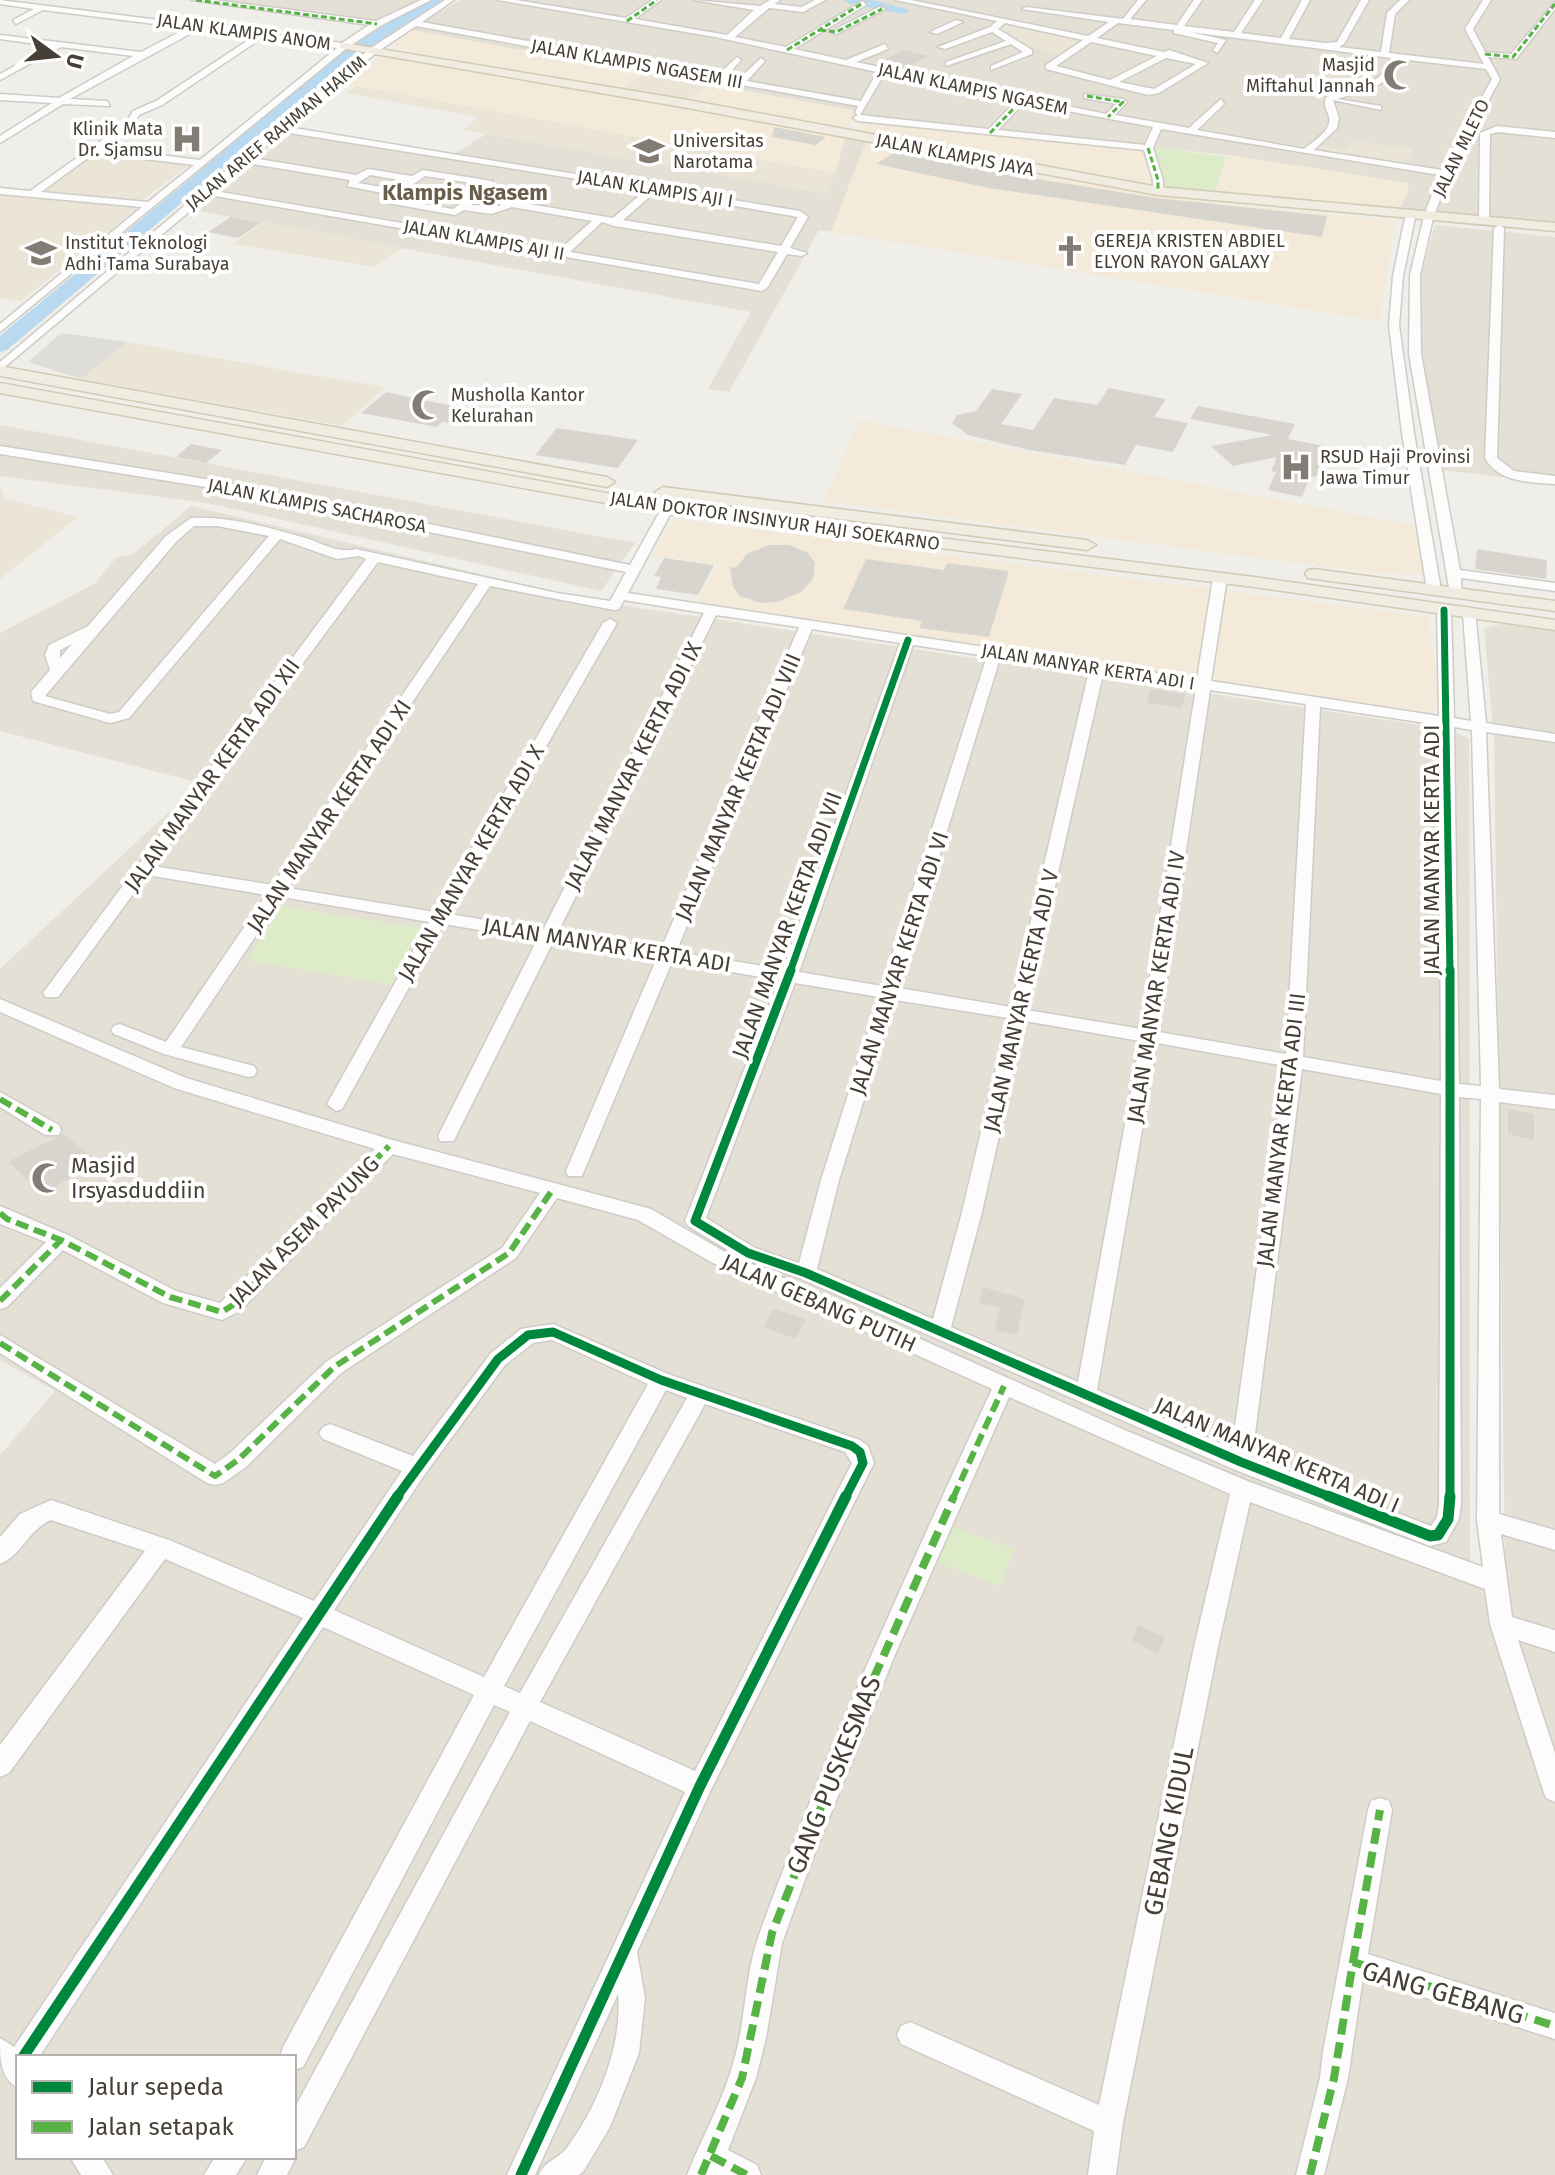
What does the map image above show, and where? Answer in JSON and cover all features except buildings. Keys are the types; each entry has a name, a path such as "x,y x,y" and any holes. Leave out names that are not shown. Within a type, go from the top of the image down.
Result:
{"main road":[{"name":"JALAN KLAMPIS JAYA","path":"351,45 1158,191 1456,220"},
{"path":"1456,220 1555,227"},
{"path":"1456,220 1555,234"},
{"name":"JALAN DOKTOR INSINYUR HAJI SOEKARNO","path":"0,370 665,492 1243,573 1457,612 1555,625"},
{"name":"JALAN DOKTOR INSINYUR HAJI SOEKARNO","path":"0,388 471,476 667,509 1221,570"},
{"path":"471,476 483,469 486,461"},
{"path":"501,480 496,476 500,470 514,465"},
{"name":"JALAN DOKTOR INSINYUR HAJI SOEKARNO","path":"1243,573 1447,591 1555,606"}],"street":[{"name":"JALAN KLAMPIS ANOM","path":"25,0 322,41"},
{"path":"196,0 377,24"},
{"path":"266,9 281,0"},
{"name":"JALAN ARIEF RAHMAN HAKIM","path":"0,370 55,315 281,129 351,45 377,24 427,0"},
{"name":"JALAN ARIEF RAHMAN HAKIM","path":"0,329 26,312 202,163 450,0"},
{"name":"JALAN KLAMPIS NGASEM","path":"502,0 729,38 1108,117 1445,173"},
{"path":"627,21 657,0"},
{"path":"697,0 768,4 803,10 821,0"},
{"path":"899,0 1169,53 1202,61 1203,65 1153,92 1110,83"},
{"path":"1015,23 1035,0"},
{"path":"1091,38 1121,21 1142,0"},
{"path":"1177,29 1198,0"},
{"path":"1236,35 1259,0"},
{"path":"1283,42 1306,0"},
{"path":"1026,9 1326,46 1340,44 1365,0"},
{"path":"1329,99 1362,92 1387,77 1391,13 1405,0"},
{"name":"JALAN MLETO","path":"1421,218 1496,79 1469,29 1487,0"},
{"name":"JALAN KLAMPIS ANOM","path":"0,2 47,4"},
{"path":"787,50 863,3"},
{"path":"16,22 47,4"},
{"path":"729,38 768,4"},
{"path":"1485,54 1513,57 1555,4"},
{"path":"965,13 973,6"},
{"path":"1079,16 1086,8"},
{"path":"820,30 836,32 882,9"},
{"path":"927,16 992,28 1029,52 994,68"},
{"path":"942,47 992,28 1001,20"},
{"path":"934,32 959,22"},
{"name":"JALAN KLAMPIS NGASEM III","path":"412,23 862,104"},
{"name":"JALAN KLAMPIS ANOM","path":"197,26 351,45"},
{"path":"0,140 58,102 197,26"},
{"path":"1177,29 1178,32 1221,41 1223,44 1217,50"},
{"path":"32,194 130,124 132,117 159,103 261,35"},
{"path":"0,37 141,55"},
{"name":"JALAN KLAMPIS NGASEM","path":"1091,38 1049,67 1110,83"},
{"path":"949,64 1013,41"},
{"path":"1261,44 1489,67"},
{"path":"0,77 59,45"},
{"path":"846,63 885,47"},
{"path":"584,54 594,48"},
{"path":"1110,83 1169,53"},
{"path":"720,78 737,60"},
{"path":"741,82 761,61"},
{"path":"851,134 862,104 882,70"},
{"path":"0,89 107,104"},
{"path":"1087,96 1123,102 1108,117"},
{"path":"0,97 58,102"},
{"path":"1329,99 1378,108"},
{"path":"1306,152 1332,128 1334,118 1328,107 1329,99"},
{"path":"990,133 1022,100"},
{"path":"1191,131 1221,102"},
{"path":"858,118 1148,148"},
{"path":"1158,126 1148,148 1158,180 1158,191"},
{"name":"JALAN KLAMPIS AJI I","path":"281,129 800,214 803,217 786,251 762,288"},
{"path":"1484,220 1485,133 1497,129 1555,135"},
{"path":"94,150 202,163"},
{"path":"245,160 355,178 373,172 412,179"},
{"path":"459,178 482,162"},
{"path":"423,173 459,178 491,184 484,193 455,212 385,200 423,173"},
{"path":"355,178 350,185 393,192"},
{"path":"614,223 653,189"},
{"path":"0,191 150,205"},
{"name":"JALAN KLAMPIS AJI II","path":"206,192 762,288"},
{"path":"484,193 512,199 511,204"},
{"path":"465,207 497,211 511,204 802,253"},
{"path":"395,224 419,206"},
{"path":"1421,218 1407,353 1422,455 1453,573 1447,591"},
{"path":"1421,218 1398,276 1394,325 1407,353 1447,591"},
{"path":"561,254 599,220"},
{"path":"1499,228 1491,458 1493,464 1505,472 1555,480"},
{"path":"9,309 55,315"},
{"name":"JALAN KLAMPIS SACHAROSA","path":"0,450 218,485 633,570"},
{"path":"621,596 667,509"},
{"path":"276,536 117,717 38,698 38,692 57,670 52,655 54,648 95,627 171,539 191,522 207,521 314,544 321,550 343,556 356,553 486,582"},
{"name":"JALAN MANYAR KERTA ADI XII","path":"52,993 374,558"},
{"name":"JALAN MANYAR KERTA ADI IV","path":"1086,1394 1150,1036 1206,686 1221,570"},
{"path":"1453,573 1555,587"},
{"name":"JALAN MANYAR KERTA ADI I","path":"486,582 610,606 617,604 621,596 1452,725 1555,738"},
{"name":"JALAN MANYAR KERTA ADI XI","path":"170,1050 486,582"},
{"name":"JALAN MANYAR KERTA ADI IX","path":"447,1136 712,610"},
{"path":"1457,612 1476,728 1485,1093 1488,1520 1501,1624 1555,1790"},
{"name":"JALAN MANYAR KERTA ADI","path":"1454,1090 1452,725 1457,612"},
{"name":"JALAN MANYAR KERTA ADI X","path":"336,1104 610,623"},
{"name":"JALAN MANYAR KERTA ADI VIII","path":"575,1171 807,625"},
{"name":"JALAN MANYAR KERTA ADI VII","path":"695,1221 789,975 908,640"},
{"name":"JALAN MANYAR KERTA ADI VI","path":"806,1273 830,1180 995,653"},
{"name":"JALAN MANYAR KERTA ADI V","path":"940,1331 1018,1014 1097,669"},
{"name":"JALAN MANYAR KERTA ADI III","path":"1241,1462 1294,1062 1313,702"},
{"name":"JALAN MANYAR KERTA ADI","path":"143,869 789,975 1454,1090 1555,1102"},
{"name":"JALAN GEBANG PUTIH","path":"0,1005 180,1083 389,1146 644,1214 718,1257 1242,1489 1495,1582"},
{"path":"120,1030 170,1050 248,1071"},
{"name":"JALAN MANYAR KERTA ADI I","path":"695,1221 748,1253 806,1273 1241,1462 1414,1531 1438,1535 1450,1504 1454,1090"},
{"path":"0,1099 52,1130"},
{"name":"JALAN ASEM PAYUNG","path":"0,1213 7,1219 61,1240 170,1297 222,1312 233,1305 389,1146"},
{"path":"0,1343 215,1476 238,1460 334,1367 509,1253 553,1189"},
{"path":"0,1301 61,1240"},
{"path":"20,2055 417,1467 498,1359 528,1335 553,1332 661,1380 852,1446 860,1452 863,1463 700,1786 521,2175"},
{"path":"294,2055 488,1692 661,1380"},
{"name":"GANG PUSKESMAS","path":"706,2166 731,2117 757,2017 768,1944 806,1839 894,1627 1004,1386"},
{"path":"296,2133 525,1707 700,1394"},
{"path":"330,1433 417,1467"},
{"name":"GEBANG KIDUL","path":"1102,2175 1109,2123 1206,1647 1242,1489"},
{"path":"0,1554 25,1522 51,1510 161,1547 319,1614 700,1786"},
{"path":"1488,1520 1555,1540"},
{"path":"0,1765 161,1547"},
{"path":"1501,1624 1555,1641"},
{"path":"1353,1962 1380,1810"},
{"path":"553,2175 573,2162 600,2117 626,2053 632,1998 624,1951"},
{"name":"GANG GEBANG","path":"1310,2175 1334,2078 1353,1962 1555,2026"},
{"path":"910,2035 1109,2123"},
{"path":"86,2159 99,2175"},
{"path":"218,2175 231,2159"},
{"path":"706,2166 747,2175"}],"shaded area":[{"path":"185,0 422,0 372,25"},
{"path":"461,0 1555,0 1552,12 1555,12 1555,224 1436,211 1399,212 1408,183 1228,155 852,119 856,111 412,30 417,24"},
{"path":"1003,22 1086,39 1061,55 1018,43 993,27"},
{"path":"412,30 857,111 847,128 412,52 393,44"},
{"path":"389,55 846,137 835,173 347,85 377,59"},
{"path":"645,73 710,85 686,100 621,89"},
{"name":"Universitas Narotama","path":"356,86 835,173 826,193 464,130 478,117 345,93"},
{"path":"862,120 1151,150 1160,186 998,160 857,131"},
{"path":"298,129 453,155 486,134 826,193 846,137 866,142 831,232 819,230 729,392 708,389 751,312 193,210"},
{"path":"1352,141 1413,148 1405,164 1317,150 1321,146 1345,150"},
{"path":"866,142 1011,172 1201,201 1395,221 1380,321 831,232"},
{"path":"99,152 191,163 142,201 45,191"},
{"path":"1228,155 1408,183 1409,188 1399,212 1215,193"},
{"name":"Institut Teknologi Adhi Tama Surabaya","path":"0,194 138,208 21,301 0,298"},
{"path":"264,222 401,248 375,267 232,244"},
{"path":"1435,225 1555,237 1555,483 1441,470 1417,323 1419,283"},
{"path":"61,333 127,342 81,379 28,362"},
{"path":"127,342 386,387 342,426 81,379"},
{"path":"859,420 1422,527 1424,571 1414,575 1374,573 824,501"},
{"path":"0,425 635,543 601,591 207,503 0,476"},
{"path":"0,486 6,499 78,517 0,579"},
{"path":"191,506 600,602 1446,729 1469,738 1470,1569 1505,1561 1494,738 1484,628 1502,624 1555,631 1555,2175 0,2175 0,1455 55,1391 0,1360 0,969 200,783 0,731 0,633 94,584 117,557 133,554"},
{"path":"675,519 1428,617 1441,701 1439,710 1427,713 697,602 718,564 652,555"}],"green space":[{"path":"1154,147 1226,157 1215,193 1160,186 1151,150"},
{"path":"281,906 421,928 390,984 247,961"},
{"path":"950,1526 1014,1549 1000,1586 935,1562"}],"waterway":[{"path":"0,346 352,52 401,21 444,0"},
{"path":"850,0 903,10"}],"marked path":[{"path":"196,0 377,24"},
{"path":"627,21 657,0"},
{"path":"787,50 863,3"},
{"path":"1485,54 1513,57 1555,4"},
{"path":"820,30 836,32 882,9"},
{"path":"1087,96 1123,102 1108,117"},
{"path":"990,133 1022,100"},
{"path":"1148,148 1158,180 1158,191"},
{"path":"0,1099 52,1130"},
{"path":"0,1213 7,1219 61,1240 170,1297 222,1312 233,1305 389,1146"},
{"path":"0,1343 215,1476 238,1460 334,1367 509,1253 553,1189"},
{"path":"0,1301 61,1240"},
{"path":"701,2175 742,2078 753,2038 769,1943 798,1863 882,1657 1004,1386"},
{"path":"1353,1962 1380,1810"},
{"path":"1310,2175 1334,2078 1353,1962 1555,2026"},
{"path":"711,2156 747,2175"}],"cycle path":[{"path":"908,640 789,975 695,1221 748,1253 806,1273 1241,1462 1430,1536 1438,1535 1448,1519 1450,1504 1450,869 1444,610"},
{"path":"24,2055 417,1467 498,1359 528,1335 553,1332 661,1380 852,1446 860,1452 863,1463 700,1786 521,2175"}],"place":[{"name":"Masjid Miftahul Jannah","path":"1399,75"},
{"name":"Klinik Mata Dr. Sjamsu","path":"187,139"},
{"name":"Universitas Narotama","path":"649,151"},
{"name":"GEREJA KRISTEN ABDIEL ELYON RAYON GALAXY","path":"1070,251"},
{"name":"Institut Teknologi Adhi Tama Surabaya","path":"41,253"},
{"name":"Musholla Kantor Kelurahan","path":"427,405"},
{"name":"RSUD Haji Provinsi Jawa Timur","path":"1296,467"},
{"name":"Masjid Irsyasduddiin","path":"47,1178"}],"district":[{"name":"Klampis Ngasem","path":"465,192"}]}
